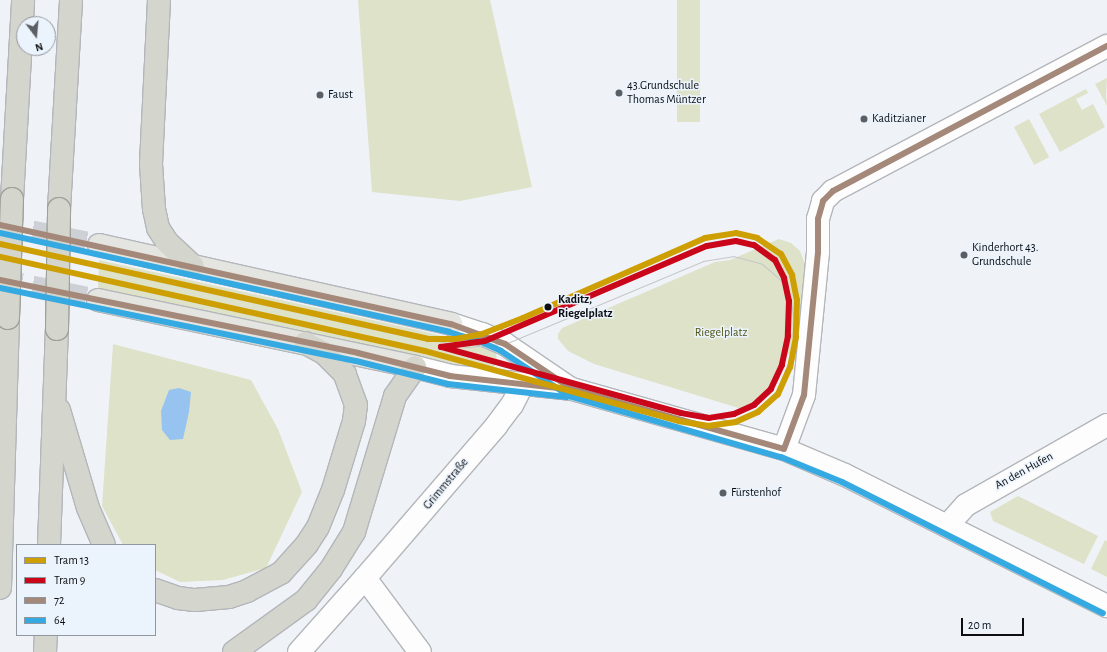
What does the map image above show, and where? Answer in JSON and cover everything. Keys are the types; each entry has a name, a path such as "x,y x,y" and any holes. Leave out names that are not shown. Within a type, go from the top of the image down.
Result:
{"highway":[{"path":"0,588 12,199 23,0"},
{"path":"49,544 57,328 59,209 66,44 71,0"},
{"path":"159,0 151,164 154,209 158,228 167,242 193,266"},
{"path":"156,590 178,598 195,600 229,597 247,591 281,573 307,544 318,527 334,490 354,421 356,405 350,383 342,370 324,353 305,343"},
{"path":"234,652 306,600 331,569 354,532 395,396 415,367"},
{"path":"54,392 88,508 104,544"},
{"path":"45,652 46,636"}],"main road":[{"path":"100,245 452,324"},
{"path":"98,300 415,367"}],"street":[{"path":"784,449 804,395 818,252 818,219 823,200 833,191 1107,46"},
{"path":"452,324 482,334 505,344 572,389"},
{"path":"415,367 450,376 522,385 572,389 784,449 845,475 1107,606"},
{"name":"Grimmstraße","path":"299,652 496,426 512,405 522,385"},
{"name":"An den Hufen","path":"947,526 966,504 1107,425"},
{"path":"365,578 420,652"}],"green space":[{"path":"358,0 490,0 532,187 460,201 372,192"},
{"path":"677,0 700,0 700,122 677,122"},
{"path":"1107,78 1106,95 1107,106 1095,84"},
{"path":"1086,89 1088,93 1076,99 1082,110 1093,104 1105,127 1060,152 1039,114"},
{"path":"1029,119 1049,157 1034,165 1014,127"},
{"name":"Riegelplatz","path":"779,239 791,243 800,251 805,264 798,355 787,354 768,395 750,409 742,409 594,364 568,351 558,339 558,334 562,328 715,262 730,260"},
{"path":"99,260 418,330 485,347 496,353 497,362 492,370 471,371 342,339 98,288"},
{"path":"113,344 251,380 278,429 302,492 266,568 223,580 180,582 156,570 156,544 122,544 102,506"},
{"path":"1018,496 1098,536 1084,564 993,521 990,512"},
{"path":"1105,540 1107,541 1107,577 1091,569"}],"water":[{"path":"179,388 191,392 189,412 183,439 170,440 162,430 161,411 169,390"}],"tunnel":[{"path":"0,225 99,245"},
{"path":"0,280 98,300"}],"tram line":[{"name":"13","path":"0,244 428,339 455,339 482,334 523,318 705,238 736,233 757,238 781,254 792,275 797,300 796,337 790,367 778,394 758,412 736,422 709,426 679,421 425,351 0,257"},
{"name":"9","path":"736,241 754,245 775,260 784,278 789,301 788,336 782,365 771,389 754,405 734,414 709,418 681,413 441,347 485,341 707,246 736,241"},
{"path":"428,339 467,347 505,344 703,261 733,256 762,264 780,279 791,301 796,337"}],"transit line":[{"name":"72","path":"823,201 833,191 1107,46"},
{"name":"72","path":"784,449 804,395 818,252 818,219 823,201"},
{"name":"72","path":"0,225 451,324 505,344 572,389 784,449"},
{"name":"64","path":"0,233 449,332 479,341 501,351 569,396 781,457 842,482 1103,613"},
{"name":"72","path":"0,280 358,353 450,376 566,389"},
{"name":"64","path":"0,288 356,361 448,384 566,397"}],"place":[{"name":"43.Grundschule Thomas Müntzer","path":"619,93"},
{"name":"Faust","path":"320,95"},
{"name":"Kaditzianer","path":"864,119"},
{"name":"Kinderhort 43. Grundschule","path":"964,255"},
{"name":"Kaditz, Riegelplatz","path":"548,307"},
{"name":"Fürstenhof","path":"723,493"}]}
